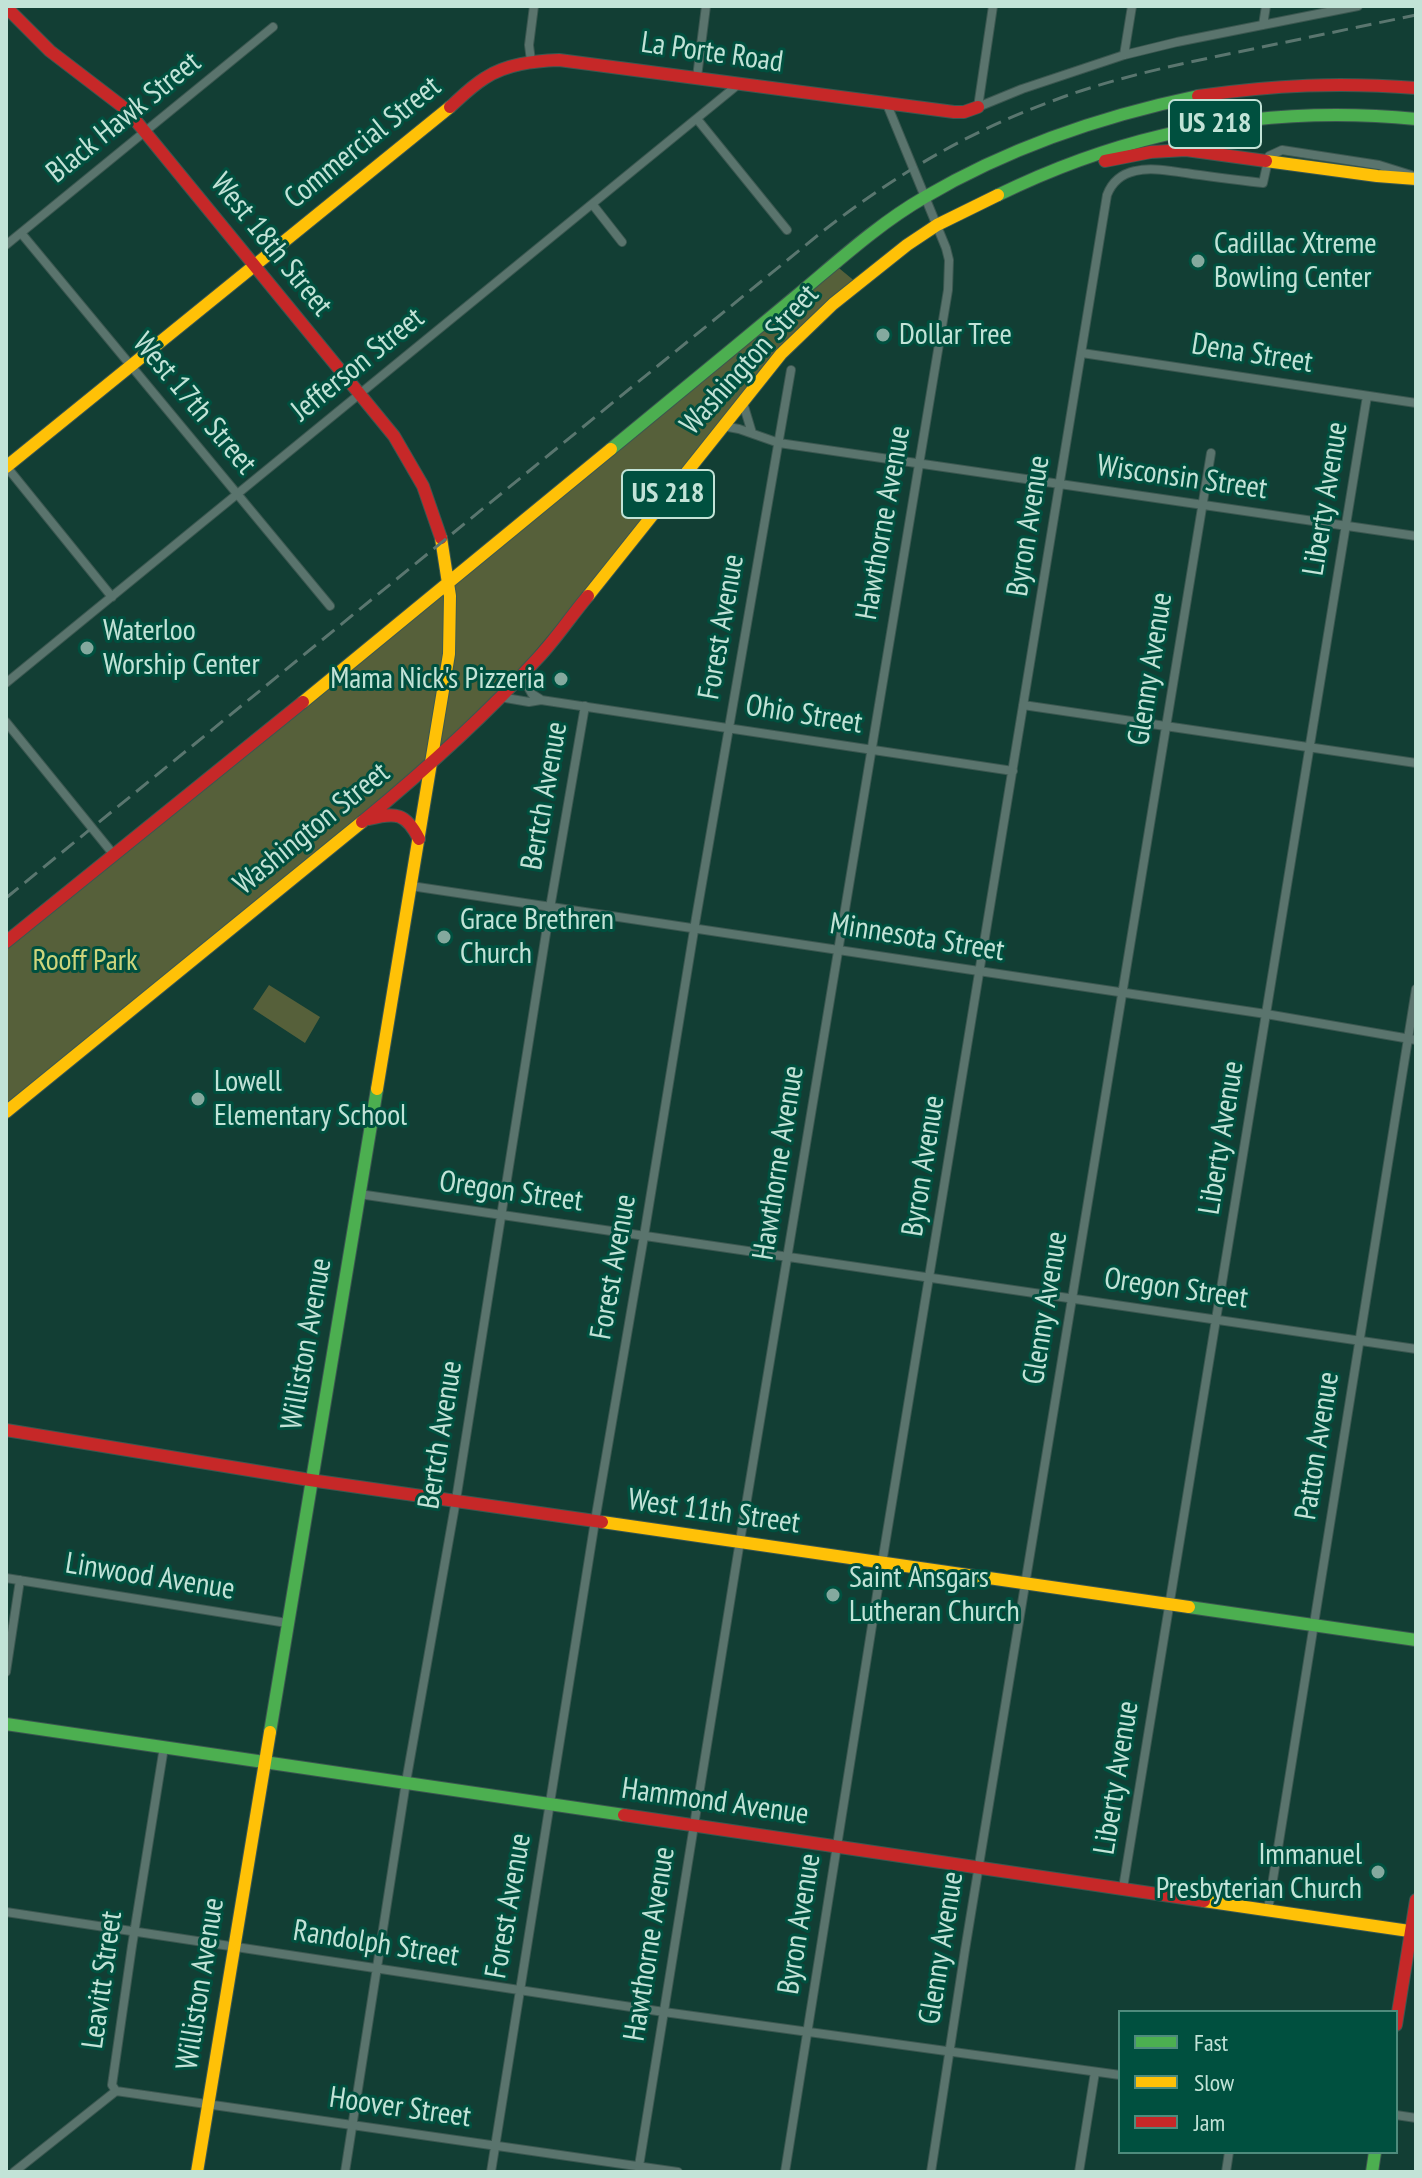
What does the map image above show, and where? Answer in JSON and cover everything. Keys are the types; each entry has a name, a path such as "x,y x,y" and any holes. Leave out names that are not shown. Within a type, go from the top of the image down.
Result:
{"main road":[{"name":"West 18th Street","path":"6,7 50,51 119,103 145,132 394,436 423,485 438,526"},
{"name":"La Porte Road","path":"531,61 571,60 964,112 978,107"},
{"name":"Commercial Street","path":"6,466 485,78 531,61"},
{"name":"Washington Street","path":"6,942 450,582 861,242 925,197 1048,138 1115,115 1168,102 1223,92 1297,85 1416,88"},
{"name":"Washington Street","path":"6,1112 431,764 545,649 781,354 879,265 937,225 1022,183 1096,153 1139,140 1229,121 1285,116 1366,114 1416,119"},
{"path":"1022,183 1123,157 1164,151 1198,151 1377,176 1416,178"},
{"name":"Williston Avenue","path":"197,2172 451,638 448,563 438,526"},
{"path":"364,820 390,814 402,816 419,839"},
{"name":"West 11th Street","path":"6,1430 310,1480 1416,1640"},
{"name":"Hammond Avenue","path":"6,1724 1414,1931"},
{"path":"1398,2015 1414,1931 1416,1900"}],"street":[{"path":"531,61 529,45 534,6"},
{"path":"697,77 706,6"},
{"path":"978,107 993,6"},
{"path":"1124,55 1132,6"},
{"path":"1263,25 1266,6"},
{"path":"978,107 1124,55 1358,6"},
{"name":"Black Hawk Street","path":"6,245 273,27"},
{"name":"Jefferson Street","path":"6,683 740,83"},
{"name":"Hawthorne Avenue","path":"639,2169 949,274 949,260 937,225 886,102"},
{"path":"697,119 787,230"},
{"name":"Byron Avenue","path":"785,2172 1107,195 1116,179 1132,171 1151,169 1263,183 1266,161"},
{"path":"593,205 622,242"},
{"name":"West 17th Street","path":"21,233 330,606"},
{"name":"Dena Street","path":"1082,353 1416,403"},
{"name":"Forest Avenue","path":"491,2172 595,1521 791,370"},
{"name":"Liberty Avenue","path":"1123,1888 1367,396"},
{"path":"743,401 752,433"},
{"name":"Wisconsin Street","path":"723,426 779,443 1416,536"},
{"name":"Glenny Avenue","path":"931,2172 1211,453"},
{"path":"6,466 112,597"},
{"path":"521,675 532,694 541,700"},
{"name":"Ohio Street","path":"499,697 585,706 1013,771"},
{"path":"1023,705 1416,763"},
{"name":"Bertch Avenue","path":"345,2172 406,1782 456,1500 585,706"},
{"path":"6,722 115,855"},
{"name":"Minnesota Street","path":"411,886 1266,1014 1412,1040"},
{"name":"Patton Avenue","path":"1268,1910 1412,1040 1416,989"},
{"name":"Oregon Street","path":"359,1194 1416,1349"},
{"name":"Linwood Avenue","path":"6,1578 287,1623"},
{"path":"6,1672 20,1580"},
{"name":"Leavitt Street","path":"14,2172 116,2091 112,2085 164,1747"},
{"name":"Randolph Street","path":"6,1912 664,2012 1118,2075"},
{"path":"1079,2172 1095,2072"},
{"name":"Hoover Street","path":"116,2091 639,2169 678,2172"}],"green space":[{"name":"Rooff Park","path":"834,264 857,283 806,329 479,718 6,1112 6,940"},
{"path":"269,985 320,1017 305,1043 253,1009"}],"railway":[{"path":"6,898 823,231 905,173 963,140 1023,112 1101,84 1416,15"}],"traffic: fast":[{"path":"611,449 858,244 925,197 990,163 1057,135 1127,113 1198,96"},
{"path":"998,195 1098,154 1201,127 1307,115 1416,119"},
{"path":"270,1732 377,1089"},
{"path":"1189,1607 1416,1640"},
{"path":"6,1724 624,1815"},
{"path":"1372,2172 1375,2154"}],"traffic: slow":[{"path":"6,467 450,107"},
{"path":"1266,161 1416,179"},
{"path":"588,596 781,354 833,304 907,245 937,225 998,195"},
{"path":"303,702 611,449"},
{"path":"377,1089 449,654 450,596 441,538"},
{"path":"6,1112 362,822"},
{"path":"602,1522 1189,1607"},
{"path":"197,2172 270,1732"},
{"path":"1204,1901 1416,1932"}],"traffic: jam":[{"path":"6,7 50,51 127,110 394,436 423,486 441,538"},
{"path":"450,107 480,81 502,69 530,62 559,60 954,112 978,107"},
{"path":"1198,96 1307,86 1416,88"},
{"path":"1105,161 1151,152 1186,150 1266,161"},
{"path":"362,822 431,763 496,701 545,651 588,596"},
{"path":"6,942 303,702"},
{"path":"369,819 393,815 405,819 419,839"},
{"path":"6,1430 310,1480 602,1522"},
{"path":"624,1815 1204,1901"},
{"path":"1398,2012 1416,1900"}],"place":[{"name":"Cadillac Xtreme Bowling Center","path":"1198,261"},
{"name":"Dollar Tree","path":"883,335"},
{"name":"Waterloo Worship Center","path":"87,648"},
{"name":"Mama Nick's Pizzeria","path":"561,679"},
{"name":"Grace Brethren Church","path":"444,937"},
{"name":"Lowell Elementary School","path":"198,1099"},
{"name":"Saint Ansgars Lutheran Church","path":"833,1595"},
{"name":"Immanuel Presbyterian Church","path":"1378,1872"}]}
